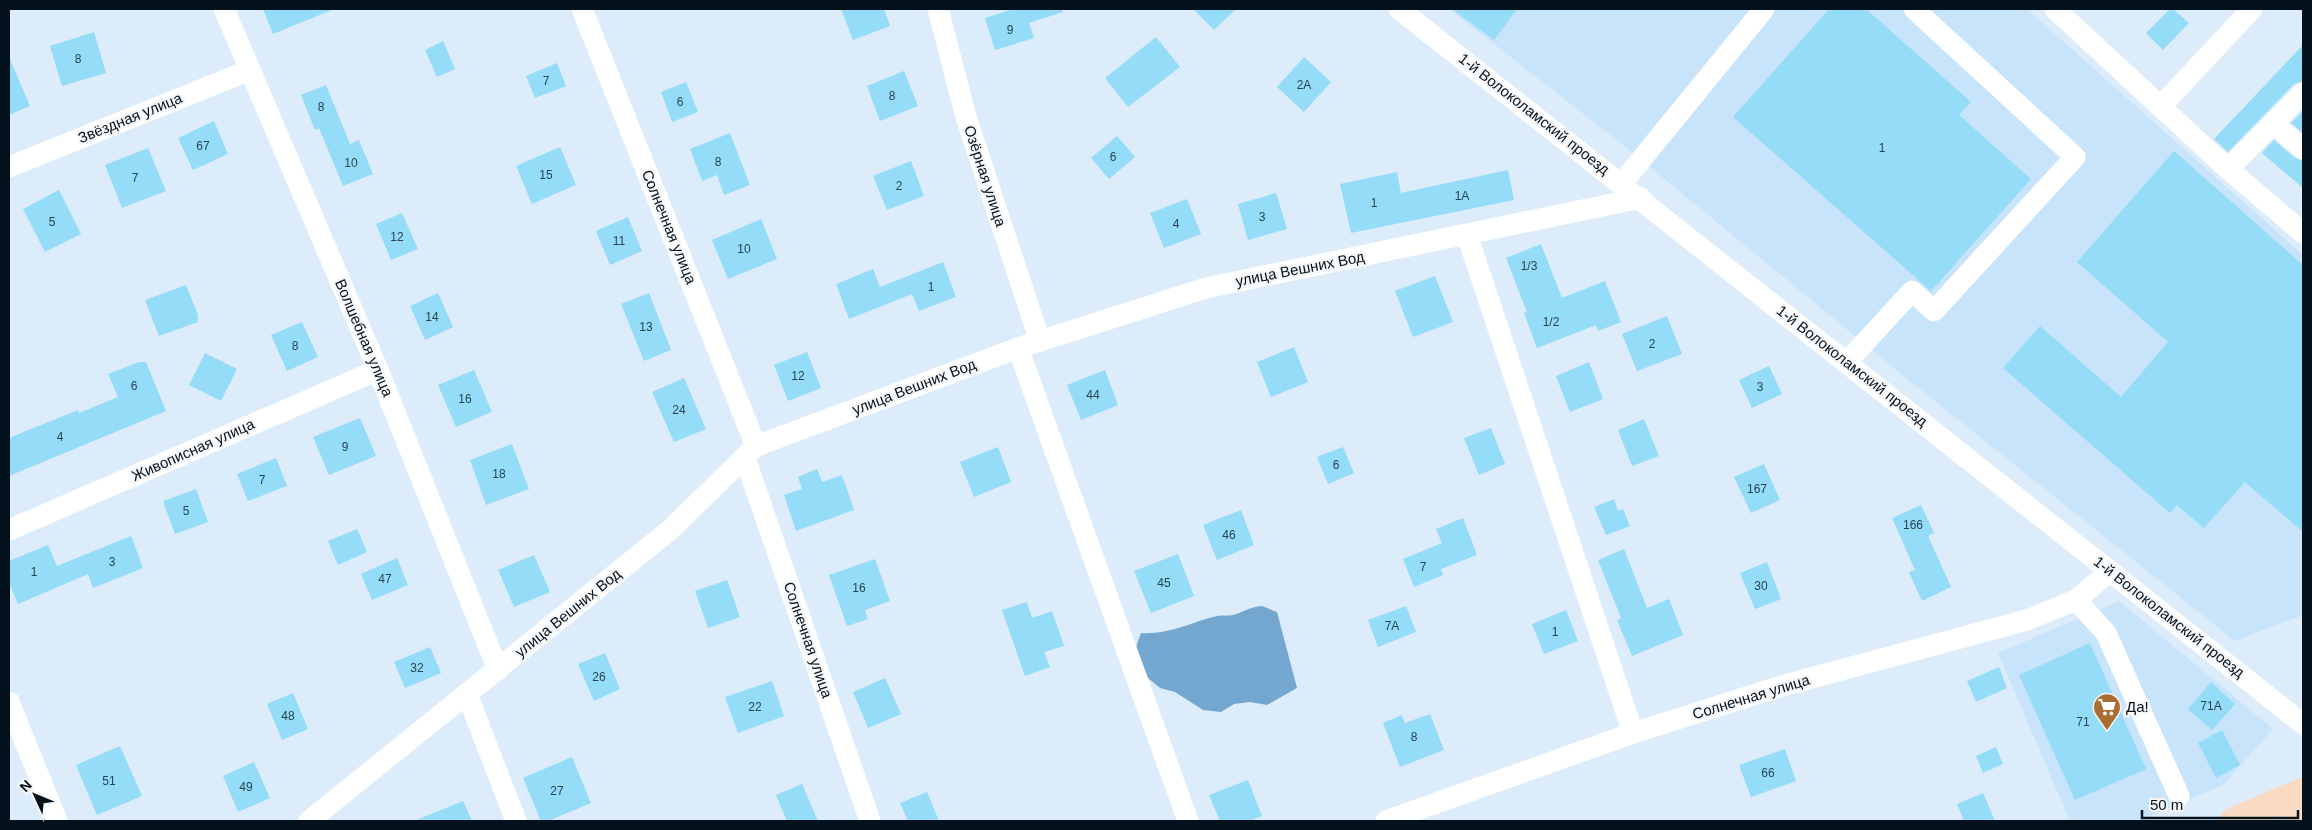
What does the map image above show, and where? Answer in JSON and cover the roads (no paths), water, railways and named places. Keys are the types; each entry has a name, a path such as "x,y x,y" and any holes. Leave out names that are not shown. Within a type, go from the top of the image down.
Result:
{"main road":[{"path":"2234,821 2303,792"},
{"path":"2293,821 2303,817"}],"street":[{"name":"Волшебная улица","path":"224,9 378,370 498,670"},
{"name":"Солнечная улица","path":"582,9 751,452 870,821"},
{"name":"Озёрная улица","path":"938,9 966,117 1040,341"},
{"name":"1-й Волоколамский проезд","path":"1399,9 1641,198 2303,724"},
{"path":"1622,183 1764,9"},
{"path":"1847,362 1912,291 1934,311 2075,157 1914,9"},
{"path":"2055,9 2228,169 2303,233"},
{"path":"2161,106 2252,9"},
{"name":"Звёздная улица","path":"9,167 250,70"},
{"path":"2228,169 2303,93"},
{"path":"2274,124 2303,149"},
{"name":"улица Вешних Вод","path":"309,821 670,530 751,452 1018,348 1206,288 1641,198"},
{"path":"1467,235 1633,733"},
{"path":"1018,348 1188,821"},
{"name":"Живописная улица","path":"9,530 378,370"},
{"name":"Солнечная улица","path":"1386,821 1633,733 1785,685 2027,620 2076,600 2110,571"},
{"path":"2076,600 2106,632 2179,796"},
{"path":"467,694 516,821"},
{"path":"9,702 56,821"}],"water":[{"path":"1262,606 1277,612 1297,688 1267,705 1250,702 1234,704 1221,712 1203,710 1175,692 1160,688 1148,678 1136,647 1141,633 1170,630 1217,616 1233,615 1250,608"}],"place":[{"name":"Да!","path":"2107,731"}]}
